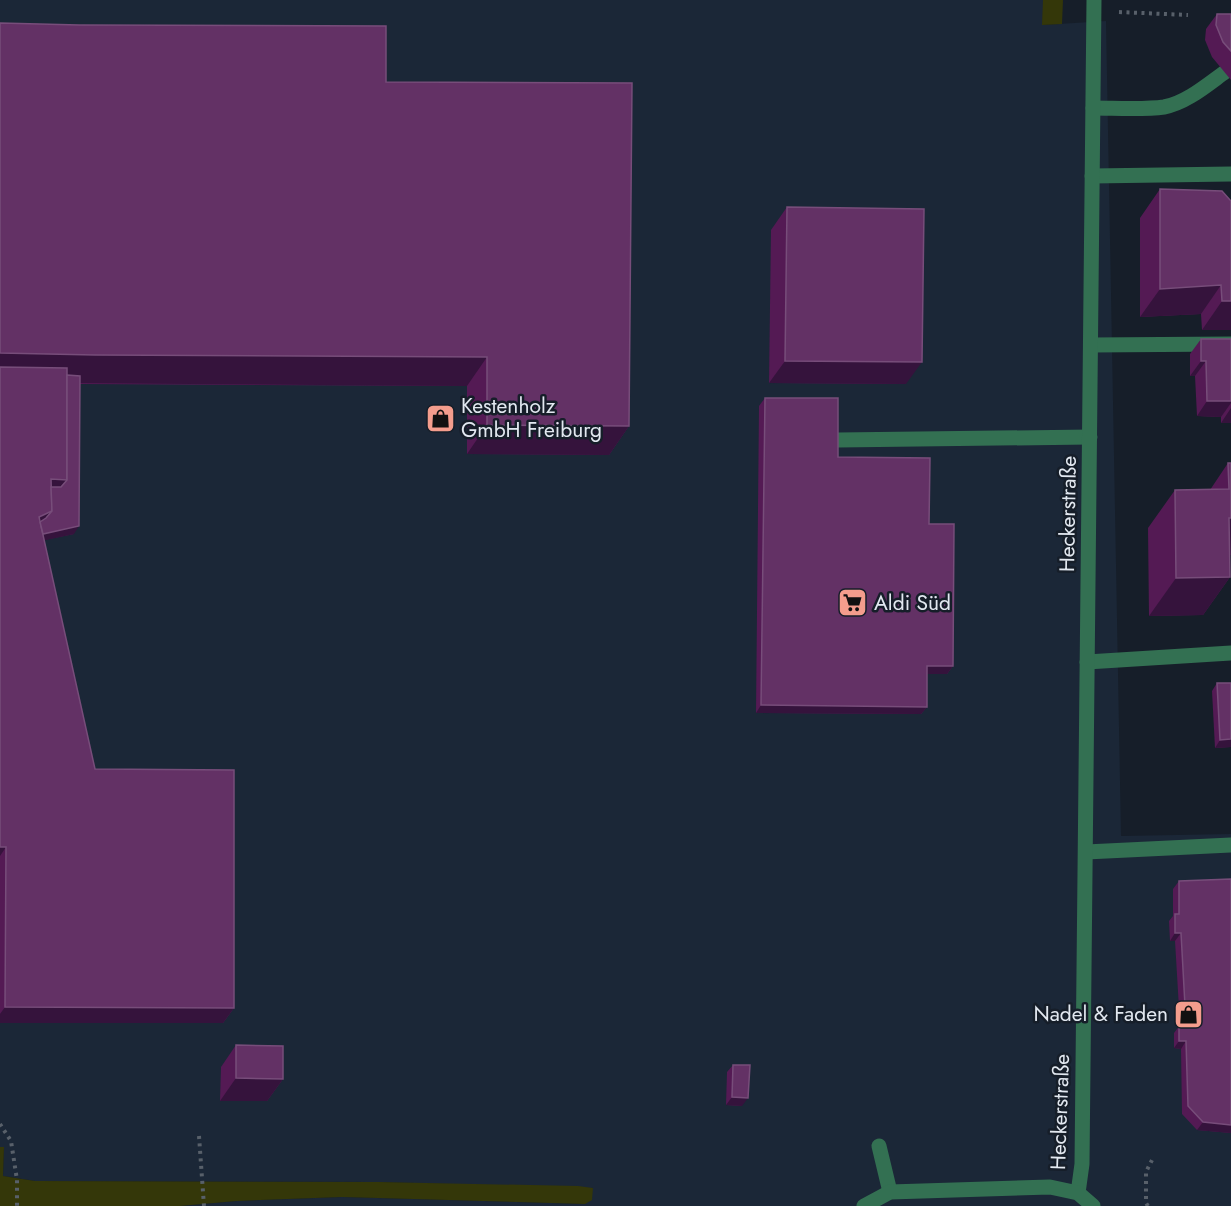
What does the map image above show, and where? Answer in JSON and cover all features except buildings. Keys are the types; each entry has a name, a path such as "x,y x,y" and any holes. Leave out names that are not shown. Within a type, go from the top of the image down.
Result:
{"street":[{"name":"Heckerstraße","path":"1078,1193 1082,1164 1094,5"},
{"path":"1093,108 1164,107 1205,87 1225,72"},
{"path":"1092,176 1231,174"},
{"path":"1091,345 1231,344"},
{"path":"838,440 1090,437"},
{"path":"1087,662 1231,653"},
{"path":"1086,852 1231,845"},
{"path":"879,1146 890,1192"},
{"path":"864,1206 890,1192 1050,1186 1078,1193 1093,1206"}],"path":[{"path":"1094,5 1188,15"},
{"path":"0,1124 11,1141 17,1180 16,1206"},
{"path":"199,1136 204,1206"},
{"path":"1148,1206 1146,1203 1146,1172 1154,1155"}],"shaded area":[{"path":"0,0 1043,0 1043,25 1106,21 1121,836 1231,834 1231,1206 180,1206 237,1201 342,1197 585,1204 593,1188 379,1182 35,1181 3,1176 4,1148 0,1147"}],"green space":[{"path":"1043,0 1063,0 1062,24 1042,25"},
{"path":"0,1147 4,1147 3,1176 35,1181 379,1182 593,1188 592,1200 585,1204 342,1197 237,1201 180,1206 0,1206"}],"place":[{"name":"Kestenholz GmbH Freiburg","path":"440,418"},
{"name":"Aldi Süd","path":"853,603"},
{"name":"Nadel & Faden","path":"1189,1014"}]}
